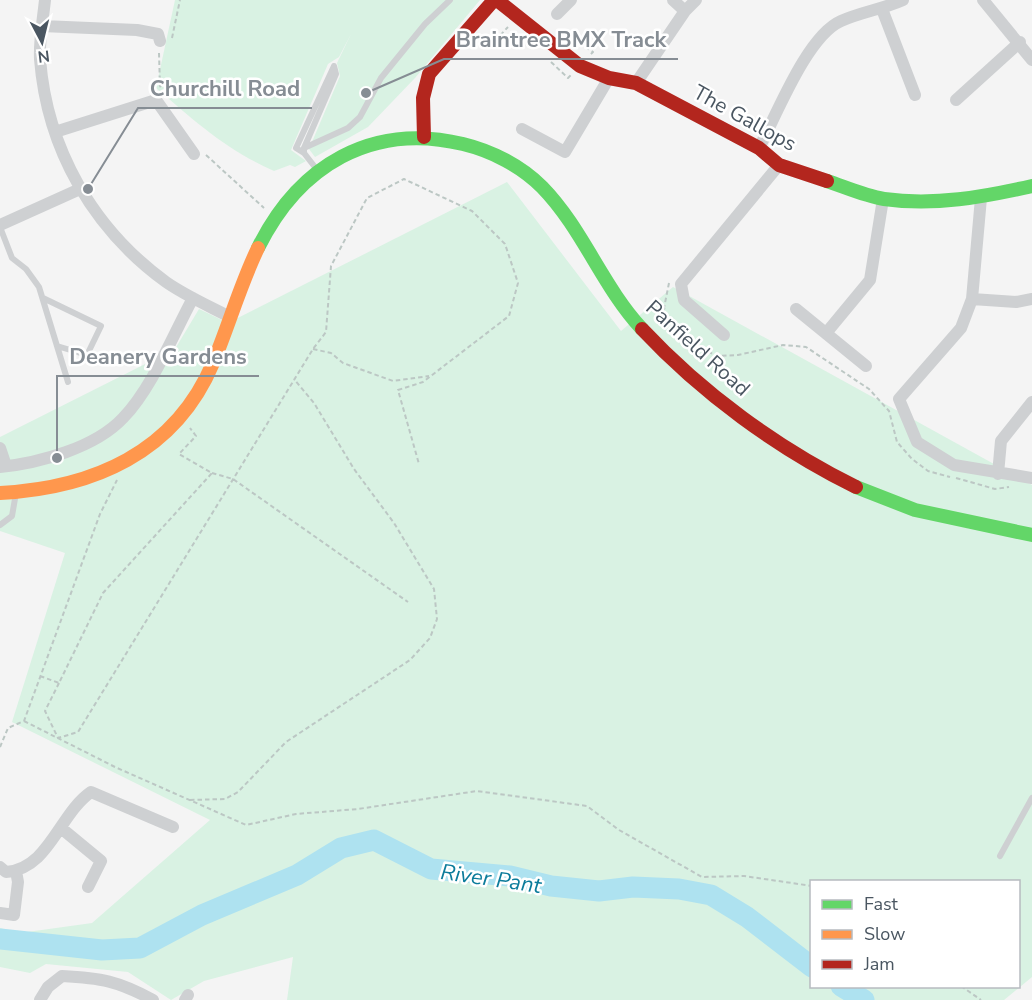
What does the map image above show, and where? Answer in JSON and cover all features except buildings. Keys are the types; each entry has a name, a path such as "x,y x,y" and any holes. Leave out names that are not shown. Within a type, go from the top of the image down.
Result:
{"main road":[{"name":"The Gallops","path":"496,0 580,66 609,78 636,83 759,148 779,165 883,199 933,202 981,198 1032,186"},
{"path":"424,137 423,98 429,74 496,0"},
{"name":"Panfield Road","path":"0,492 16,493 54,489 81,482 106,472 153,443 180,417 205,382 230,316 275,218 319,172 343,154 375,141 424,137 459,142 495,155 517,166 538,182 563,209 614,296 639,326 713,395 790,448 866,491 899,505 1032,535"}],"street":[{"path":"45,0 40,57 55,132 65,162 80,189 124,246 165,280 193,298 230,316"},
{"path":"557,14 571,0"},
{"path":"673,0 686,11"},
{"path":"636,83 696,0"},
{"path":"759,148 810,48 840,21 882,9 903,0"},
{"path":"983,0 1020,42 1032,60"},
{"path":"882,9 915,94"},
{"path":"42,26 136,30 160,36"},
{"path":"956,100 1020,42"},
{"path":"522,129 565,152 609,78"},
{"path":"55,132 158,96 198,151"},
{"path":"724,335 684,300 681,284 779,165"},
{"path":"0,226 80,189"},
{"path":"981,198 972,299 961,328 899,399 917,442 954,465 998,474 1032,477"},
{"path":"826,332 870,280 883,199"},
{"path":"0,448 3,467 81,447 102,435 123,418 155,368 193,298"},
{"path":"972,299 1016,302 1032,299"},
{"path":"796,309 866,366"},
{"path":"998,474 1001,441 1032,402"},
{"path":"0,867 6,872 16,871 32,863 91,792 173,827"},
{"path":"61,828 101,861 88,887"},
{"path":"0,913 14,915 18,882 16,871"},
{"path":"40,1000 48,987 62,976 109,980 124,984 153,1000"}],"lane":[{"path":"304,150 336,74 333,66 296,148 304,150 348,128 360,117 381,78 425,24 450,0"},
{"path":"304,150 319,172"},
{"path":"0,226 12,258 31,275 43,298 68,382"},
{"path":"43,298 101,326 87,356 57,346"},
{"path":"0,525 12,516 16,493"},
{"path":"1000,856 1032,798"}],"path":[{"path":"160,36 171,47 180,0"},
{"path":"158,96 160,36"},
{"path":"198,151 207,156 275,218"},
{"path":"58,738 78,732 294,379 326,332 331,267 367,198 404,178 472,211 505,244 518,283 509,316 423,382 398,390 419,464"},
{"path":"674,278 666,287 663,308 672,327 693,344 717,356 738,355 783,345 806,348 869,389 889,411 897,442 912,459 928,471 994,489 1014,486"},
{"path":"313,349 331,353 343,363 393,381 432,376"},
{"path":"190,800 225,799 238,792 286,742 410,660 430,638 437,619 434,589 400,532 354,469 314,403 294,379"},
{"path":"180,417 196,436 179,454 212,473 234,479 408,602"},
{"path":"58,738 45,711 103,593 212,473"},
{"path":"0,747 8,728 24,721 100,514 118,478"},
{"path":"40,676 59,682"},
{"path":"24,721 115,767 246,825 296,814 358,809 477,791 587,806 619,830 702,877 744,876 810,886"},
{"path":"963,988 981,1000"}],"green space":[{"path":"175,0 480,0 415,78 368,127 315,157 309,149 340,76 337,63 351,34 339,57 328,64 291,150 306,161 295,167 290,165 274,171 226,144 156,88"},
{"path":"507,182 621,331 673,287 1032,485 1032,977 1020,987 1020,880 810,880 810,988 1019,988 1004,1000 287,1000 293,957 204,981 171,1000 128,972 46,964 30,973 0,967 0,928 20,933 92,923 210,820 12,722 65,553 0,531 0,437 175,349 199,309 222,320 222,326"}],"waterway":[{"name":"River Pant","path":"0,939 102,950 140,948 202,915 297,875 341,848 374,840 431,869 510,876 551,886 599,891 633,887 679,889 711,895 747,917 810,965"},
{"name":"River Pant","path":"844,988 864,1000"}],"traffic: fast":[{"path":"258,248 275,219 295,194 317,173 342,157 369,145 398,139 430,139 463,144 506,160 525,172 542,187 569,221 615,295 642,329"},
{"path":"827,181 877,198 903,201 940,201 977,197 1032,186"},
{"path":"856,487 915,510 1032,535"}],"traffic: slow":[{"path":"0,493 34,490 98,473 127,460 177,421 197,394 213,363 258,248"}],"traffic: jam":[{"path":"424,137 423,98 429,74 494,0"},
{"path":"497,0 580,66 609,78 636,83 759,148 779,165 827,181"},
{"path":"642,329 665,353 715,397 769,437 856,487"}],"place":[{"name":"Braintree BMX Track","path":"366,93"},
{"name":"Churchill Road","path":"88,189"},
{"name":"Deanery Gardens","path":"57,458"}]}
